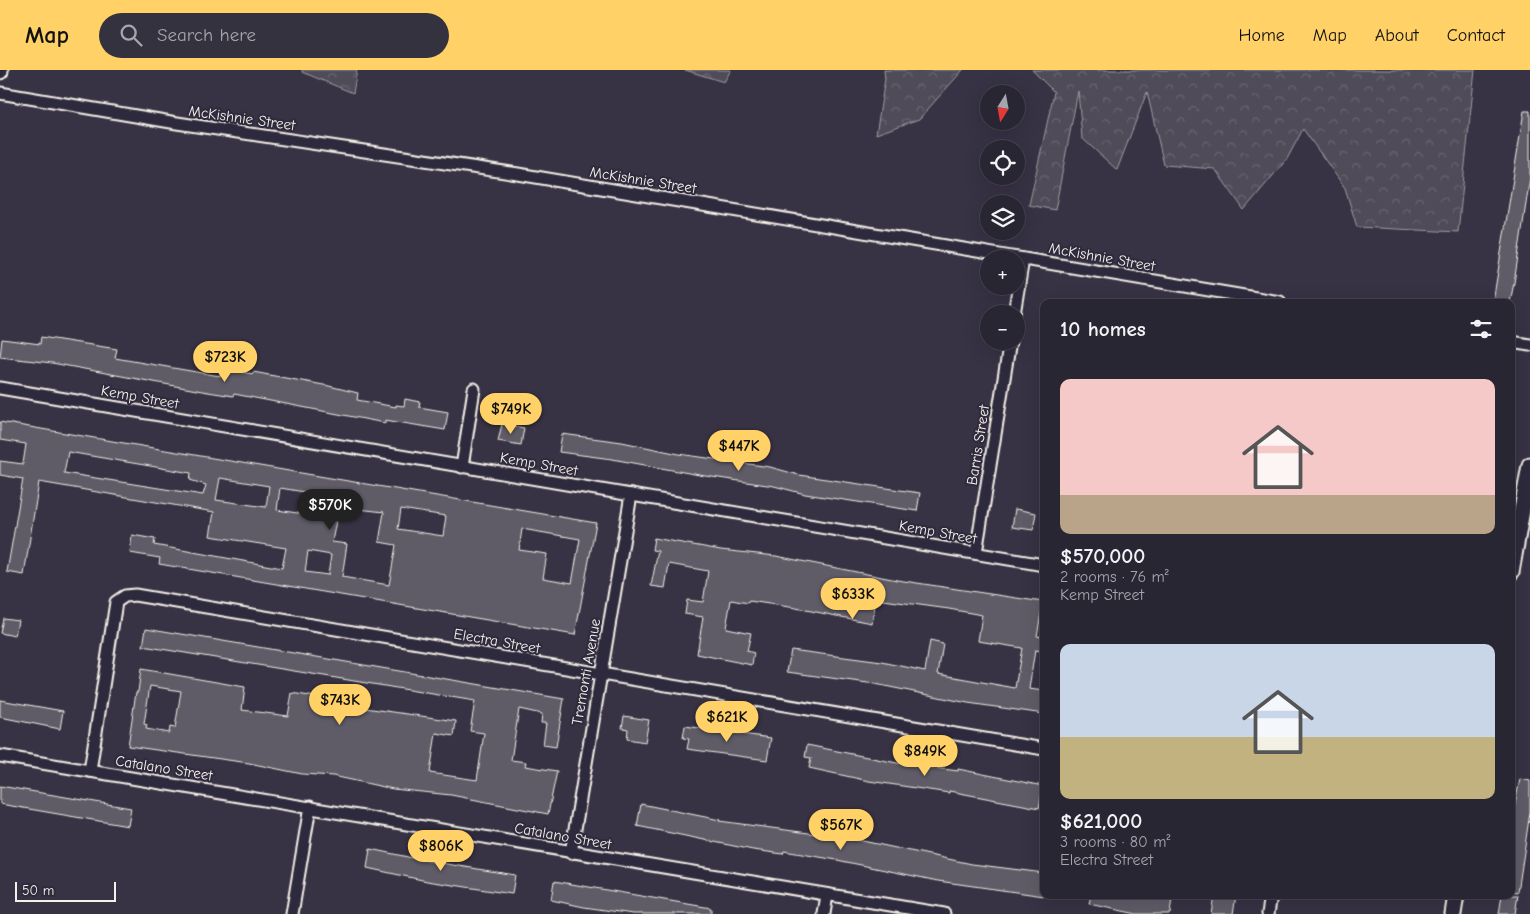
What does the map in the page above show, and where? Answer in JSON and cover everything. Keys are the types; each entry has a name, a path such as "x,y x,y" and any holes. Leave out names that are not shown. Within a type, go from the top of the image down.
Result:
{"street":[{"name":"McKishnie Street","path":"0,93 178,123 518,174 980,252"},
{"name":"McKishnie Street","path":"1025,259 1262,299"},
{"path":"1515,343 1530,345"},
{"name":"Barris Street","path":"976,553 1009,350"},
{"name":"Kemp Street","path":"0,388 1040,564"},
{"path":"462,466 474,389"},
{"path":"1515,549 1530,465"},
{"name":"Tremonti Avenue","path":"570,853 631,495"},
{"name":"Electra Street","path":"90,771 116,602 125,596 149,597 1040,748"},
{"name":"Catalano Street","path":"0,756 310,807 570,853 944,914"},
{"path":"292,914 310,807"},
{"path":"824,914 828,895"},
{"path":"1268,914 1270,899"},
{"path":"1453,914 1455,899"}],"green space":[{"path":"302,70 357,70 353,93 302,72"},
{"path":"685,70 731,70 724,82"},
{"path":"884,70 963,70 919,119 876,134 885,79"},
{"path":"1032,70 1475,70 1458,232 1357,227 1345,188 1303,129 1287,159 1244,210 1215,169 1164,165 1147,92 1117,170 1082,138 1078,91 1055,210 1029,205 1054,92"}],"building":[{"path":"1524,111 1530,111 1530,177 1514,283 1511,299 1493,299"},
{"path":"41,337 117,349 115,358 214,375 221,376 223,369 253,374 253,372 329,386 358,393 357,400 396,407 396,405 404,406 405,399 420,402 419,407 448,412 445,430 385,420 385,423 234,394 233,396 202,391 52,363 0,357 2,339 40,344"},
{"path":"0,422 596,523 575,635 159,564 160,558 130,553 132,535 155,539 154,545 282,568 286,548 210,536 214,512 39,482 24,575 7,572 23,479 0,475 0,461 23,464 26,444 0,440","holes":["68,452 191,473 190,480 206,485 203,495 64,473","220,478 269,486 266,507 216,500","280,488 329,496 325,517 277,510","340,499 359,502 358,509 384,512 379,542 396,545 389,585 342,577 347,544 332,542","401,509 446,516 443,536 398,529","522,529 580,539 572,583 543,578 547,554 519,550","308,551 331,555 328,575 305,572"]},
{"path":"502,424 524,428 521,445 498,441"},
{"path":"562,434 622,442 679,454 770,467 799,475 920,493 917,511 805,494 774,486 612,459 559,452"},
{"path":"1015,509 1036,513 1033,530 1012,527"},
{"path":"654,538 721,550 776,556 897,580 1040,602 1040,619 1037,636 1040,636 1040,651 1035,650 1029,689 1040,690 1040,713 968,703 875,684 787,672 791,650 882,662 925,671 930,641 943,644 938,674 1015,688 1022,648 978,641 982,615 949,609 876,599 872,623 796,608 731,600 726,628 751,633 747,651 754,653 752,665 697,654 703,617 685,614 687,600 703,602 708,571 669,564 665,588 651,586 658,551 652,550"},
{"path":"3,618 18,620 15,636 0,633"},
{"path":"146,628 564,699 556,747 543,745 546,723 541,723 542,714 519,709 511,760 526,762 525,766 557,771 548,814 451,795 393,789 333,776 302,774 249,763 128,746 141,669 245,687 242,710 288,716 292,693 366,706 365,708 456,721 454,736 436,733 430,773 477,780 484,733 470,731 475,701 143,646","holes":["150,686 181,691 175,728 170,727 169,733 146,729 147,725 144,724"]},
{"path":"0,700 63,711 60,729 0,717"},
{"path":"624,716 649,720 645,742 627,739 628,729 622,728"},
{"path":"685,726 771,738 767,760 687,749 689,739 683,738"},
{"path":"807,745 897,763 958,771 958,769 1040,785 1039,808 949,791 949,793 869,781 809,768 811,758 805,757"},
{"path":"1520,779 1530,781 1530,812 1518,892 1515,892 1515,804"},
{"path":"0,786 131,808 128,826 0,804"},
{"path":"641,804 719,821 853,839 972,864 1040,872 1040,895 938,881 784,851 783,854 753,850 637,826"},
{"path":"370,849 422,860 515,875 512,894 427,881 367,868"},
{"path":"554,881 711,908 711,914 633,914 584,907 551,900"},
{"path":"1515,895 1518,895 1515,914 1499,914 1501,899 1515,899"},
{"path":"1090,899 1172,899 1170,914 1137,914 1089,904"},
{"path":"1213,899 1235,899 1233,914 1211,914"}]}
